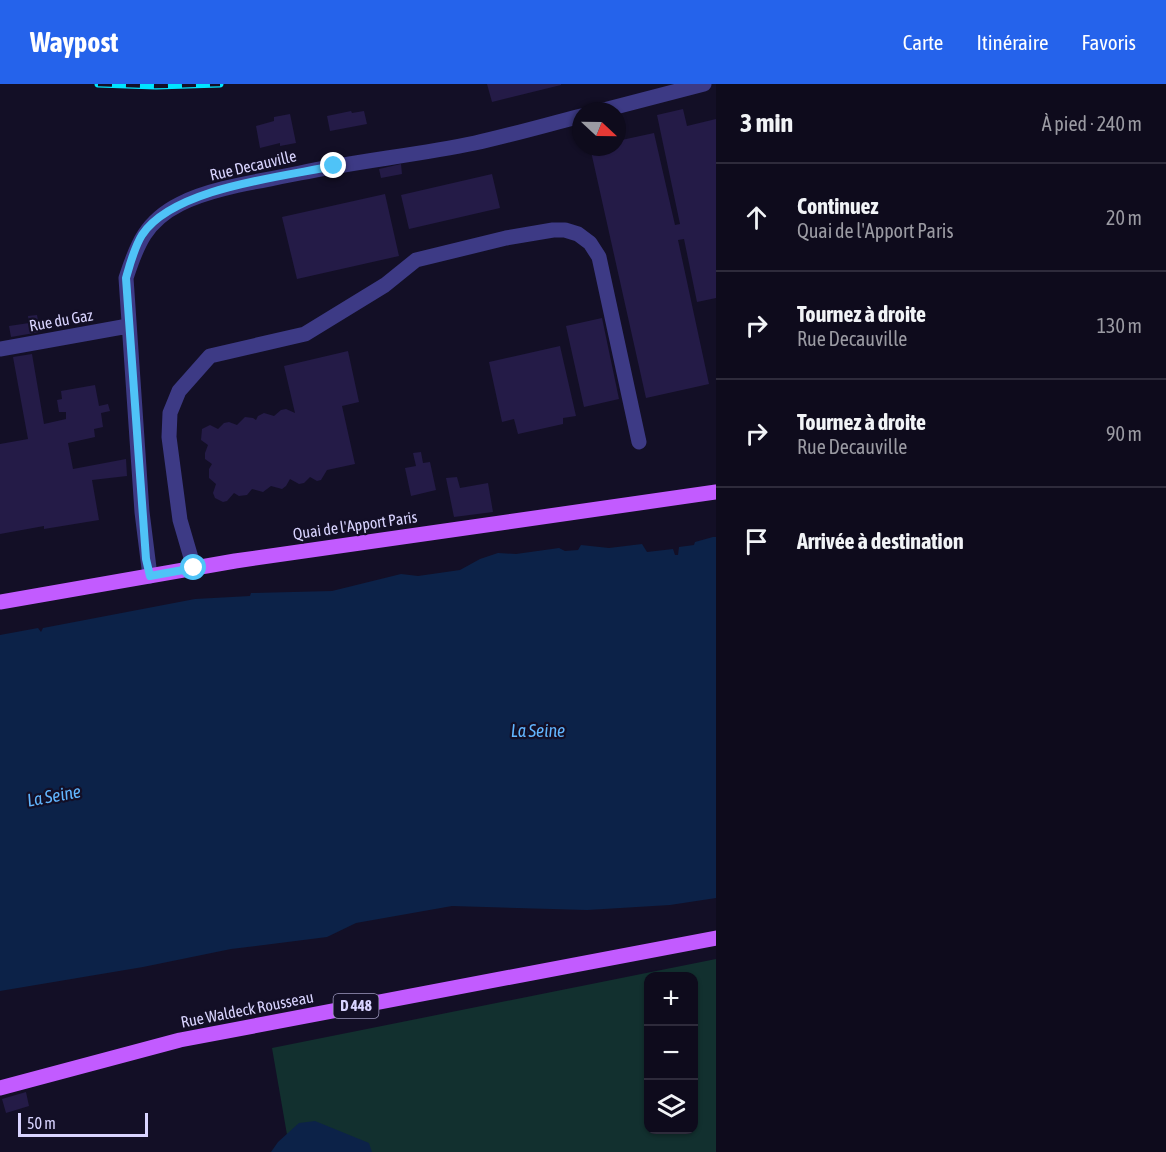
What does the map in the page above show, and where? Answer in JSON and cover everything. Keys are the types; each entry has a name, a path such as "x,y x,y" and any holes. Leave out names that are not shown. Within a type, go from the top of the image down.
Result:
{"main road":[{"name":"Quai de l'Apport Paris","path":"0,602 342,545 716,492"},
{"name":"Rue Waldeck Rousseau","path":"0,1089 180,1040 716,938"}],"street":[{"path":"626,104 704,84"},
{"name":"Rue Decauville","path":"150,576 142,512 126,278 142,235 153,223 180,204 234,187 334,166 475,143 572,118"},
{"path":"194,568 180,520 170,437 170,413 179,391 210,356 305,334 385,285 416,260 506,238 553,230 566,230 578,234 590,243 599,257 639,442"},
{"name":"Rue du Gaz","path":"0,349 128,326"}],"green space":[{"path":"716,959 716,1152 290,1152 272,1048 644,973 644,1134 698,1134 698,972 651,972"}],"water":[{"name":"La Seine","path":"716,537 716,898 670,905 587,910 452,906 356,923 327,937 231,949 143,967 0,991 0,635 38,628 41,632 43,628 195,599 250,596 251,593 332,591 401,574 418,576 460,570 480,559 498,553 516,554 559,548 565,551 578,550 581,545 609,548 642,544 647,552 673,549 675,555 678,555 679,547 694,545 695,542"},
{"path":"315,1121 369,1143 372,1152 271,1152 278,1142 299,1123"}],"building":[{"path":"487,84 561,84 561,85 492,102"},
{"path":"683,109 687,126 716,119 716,298 697,302 684,239 678,240 709,384 646,398 592,156 626,156 626,139 654,133 675,225 680,224 657,115"},
{"path":"351,111 352,113 364,111 367,124 330,131 327,116"},
{"path":"290,114 296,143 280,146 280,143 260,148 256,126 274,121 274,117"},
{"path":"401,164 402,174 381,178 379,169"},
{"path":"492,174 500,208 409,229 401,195"},
{"path":"385,194 399,256 297,279 282,217"},
{"path":"37,315 40,332 11,337 9,326 29,323 28,316"},
{"path":"602,318 619,399 584,407 566,326"},
{"path":"560,346 576,416 563,418 563,424 518,434 514,419 502,422 489,362"},
{"path":"348,351 359,402 342,406 355,464 327,470 321,480 317,481 310,477 304,483 299,484 290,479 282,489 271,486 263,492 252,489 247,495 239,496 234,493 223,502 215,498 213,493 216,484 209,478 209,469 212,464 205,459 208,445 201,440 202,429 210,425 218,429 224,423 229,422 237,425 245,417 256,420 264,413 274,416 286,409 295,413 284,366"},
{"path":"32,354 44,424 66,419 66,412 59,412 57,400 62,399 61,391 95,385 99,406 108,404 110,411 101,413 103,427 94,429 95,437 68,443 73,469 126,459 127,476 92,480 99,520 0,534 0,444 28,439 13,357"},
{"path":"421,452 423,463 430,462 436,490 411,496 405,468 416,466 413,453"},
{"path":"457,477 460,488 488,483 493,512 454,517 446,478"},
{"path":"26,1092 29,1106 6,1113 2,1099"}],"railway":[{"path":"98,84 156,86 220,84"}],"route":[{"path":"194,568 150,576 146,559 126,278 135,250 142,235 153,223 180,204 234,187 334,166"}]}
